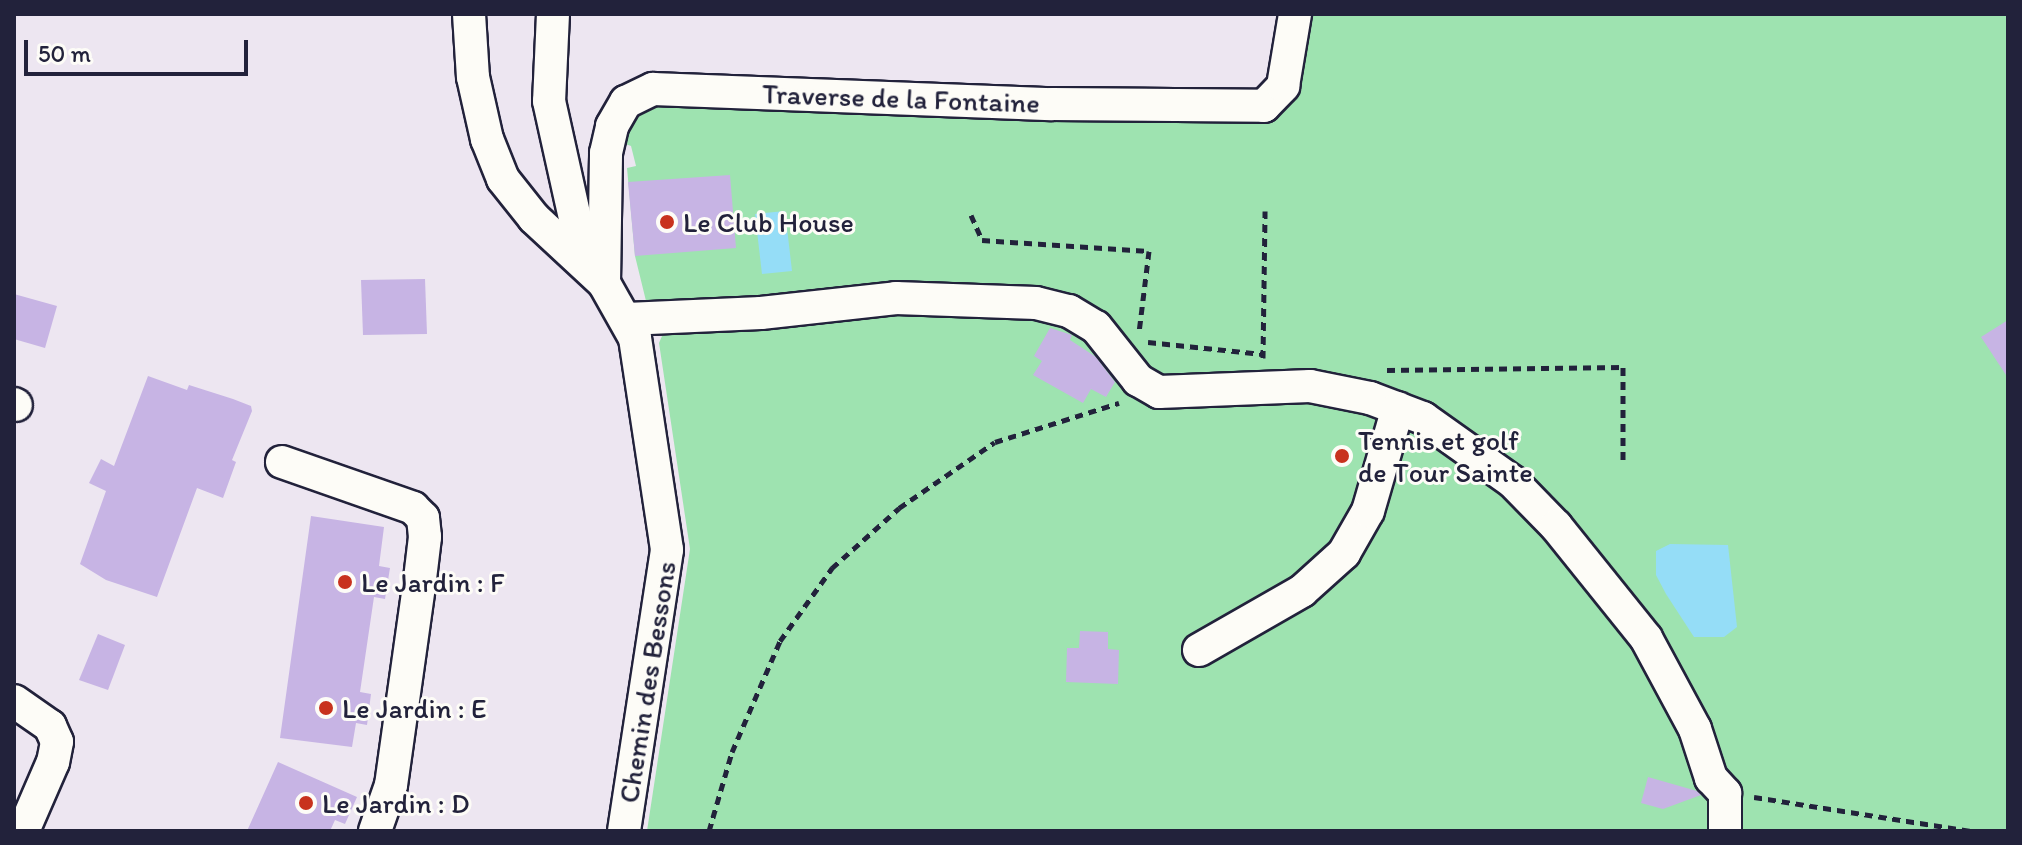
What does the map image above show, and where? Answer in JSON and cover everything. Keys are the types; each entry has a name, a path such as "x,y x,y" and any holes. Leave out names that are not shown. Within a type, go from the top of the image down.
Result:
{"street":[{"name":"Chemin des Bessons","path":"469,14 473,77 487,139 503,179 534,218 594,274 627,319 635,338 667,550 624,831"},
{"path":"553,14 549,101 594,274"},
{"name":"Traverse de la Fontaine","path":"594,274 606,153 612,126 626,102 653,89 1052,104 1264,106 1283,86 1295,14"},
{"path":"627,319 761,313 896,298 1036,303 1069,311 1096,327 1138,380 1159,392 1310,386 1370,398 1423,418 1513,482 1556,526 1646,638 1695,729 1711,778 1725,793 1725,831"},
{"path":"1199,650 1302,591 1344,553 1368,511 1398,408"},
{"path":"282,462 413,508 423,518 421,565 391,785 375,831"},
{"path":"14,701 50,726 57,742 53,762 23,831"}],"path":[{"path":"1261,387 1265,211"},
{"path":"971,215 982,240 1149,251 1139,335"},
{"path":"1148,342 1263,355"},
{"path":"1372,370 1623,367 1623,460"},
{"path":"709,831 732,752 780,641 832,568 899,508 995,442 1159,392"},
{"path":"1725,793 1972,831"}],"green space":[{"name":"Tennis et golf de Tour Sainte","path":"1304,14 2008,14 2008,831 647,831 690,549 659,343 662,336 672,332 646,301 635,256 627,168 636,166 631,146 620,142 622,129 655,95 981,109 992,120 1043,122 1057,108 1276,112"}],"water":[{"path":"785,211 792,271 762,274 755,214"},
{"path":"1670,544 1728,545 1737,627 1724,637 1694,637 1666,594 1656,575 1656,551"}],"building":[{"name":"Le Club House","path":"730,175 736,248 635,256 628,182"},
{"path":"425,279 427,334 363,335 361,280"},
{"path":"14,294 57,306 45,348 14,339"},
{"path":"2008,320 2008,378 1981,337"},
{"path":"1050,328 1072,335 1070,340 1096,357 1115,382 1106,397 1091,389 1083,403 1033,375 1042,361 1034,356"},
{"path":"148,376 187,390 189,385 233,399 251,406 252,411 232,460 236,462 223,498 197,488 157,597 106,580 80,564 106,491 89,483 101,459 114,466"},
{"path":"311,516 384,527 379,566 390,568 385,599 374,597 360,692 371,694 367,725 356,723 352,747 280,738"},
{"path":"1080,631 1108,632 1108,649 1119,650 1118,684 1066,682 1067,648 1079,648"},
{"path":"98,634 125,645 108,690 79,680"},
{"name":"Le Jardin : D","path":"278,762 357,797 345,824 335,820 330,831 247,831"},
{"path":"1648,777 1697,791 1701,795 1663,809 1641,803"}],"place":[{"name":"Le Club House","path":"667,222"},
{"name":"Tennis et golf de Tour Sainte","path":"1342,456"},
{"name":"Le Jardin : F","path":"345,582"},
{"name":"Le Jardin : E","path":"326,708"},
{"name":"Le Jardin : D","path":"306,803"}]}
